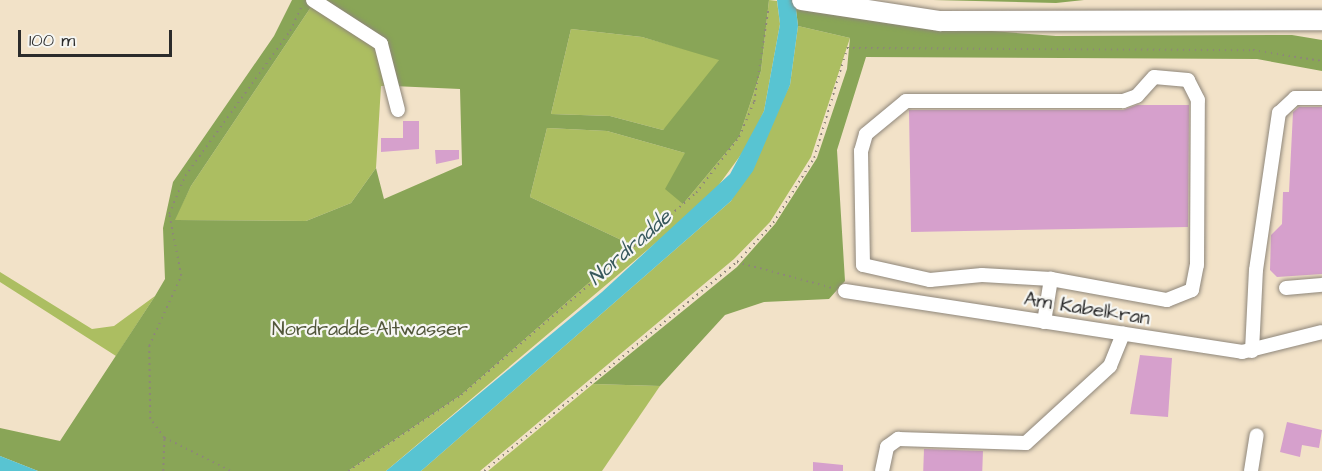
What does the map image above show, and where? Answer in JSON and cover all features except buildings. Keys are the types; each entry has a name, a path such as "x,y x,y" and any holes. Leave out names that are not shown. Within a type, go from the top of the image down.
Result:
{"highway":[{"path":"866,0 982,11 1322,9"},
{"path":"805,1 940,21 1322,20"},
{"path":"1265,20 1322,34"}],"street":[{"path":"313,0 381,44 398,110"},
{"path":"1154,77 1188,80 1198,100 1197,265 1192,290 1167,300 1050,279 982,275 930,280 864,265 861,151 866,134 906,101 1123,101 1137,96 1154,77"},
{"path":"1252,351 1272,148 1286,103 1305,97 1322,98"},
{"path":"1044,322 1050,279"},
{"path":"1286,288 1322,285"},
{"name":"Am Kabelkran","path":"845,291 1123,334 1252,351 1322,332"},
{"path":"882,471 887,447 898,439 1026,443 1110,366 1123,334"},
{"path":"1251,471 1257,435"}],"path":[{"path":"230,471 164,438 150,419 149,346 181,276 170,214 185,176 290,31 304,0"},
{"path":"348,471 350,467 461,395 696,193 739,137 754,102 768,10"},
{"path":"484,471 736,262 845,291"},
{"path":"163,471 164,438"},
{"path":"350,467 353,471"}],"green space":[{"name":"Nordradde-Altwasser","path":"292,0 769,0 761,71 739,137 683,204 665,189 685,153 607,131 547,128 530,197 632,245 461,395 348,471 38,471 0,456 0,428 60,441 155,296 165,279 163,228 173,182 274,36","holes":["315,1 381,44 393,86 460,89 462,165 384,199 376,168 351,203 306,221 175,220 191,186","571,29 642,37 719,60 663,130 610,116 551,114"]},
{"path":"769,0 777,1 780,24 764,111 748,145 710,197 386,471 348,471 461,395 632,245 530,197 547,128 607,131 685,153 683,204 739,137 761,71"},
{"path":"933,0 1084,0 1056,3"},
{"path":"315,1 381,44 393,86 381,86 376,168 351,203 306,221 174,220 191,186"},
{"path":"796,9 899,24 1056,36 1292,35 1322,40 1322,71 1257,59 866,57 837,150 845,281 829,299 764,302 725,315 660,386 593,384 737,267 775,224 817,158 847,69 850,38 798,26"},
{"path":"798,26 850,38 811,157 770,222 734,259 480,471 421,471 731,201 790,85"},
{"path":"571,29 642,37 720,59 682,113 663,130 610,116 551,114"},
{"path":"0,272 92,329 114,326 155,296 116,356 0,282"},
{"path":"593,384 660,386 602,471 488,471"}],"water":[{"path":"777,0 795,0 798,26 790,85 753,171 731,201 421,471 386,471 602,292 730,174 764,111 780,24"},
{"path":"0,456 38,471 0,471"}],"water label":[{"name":"Nordradde","path":"630,248"}]}
